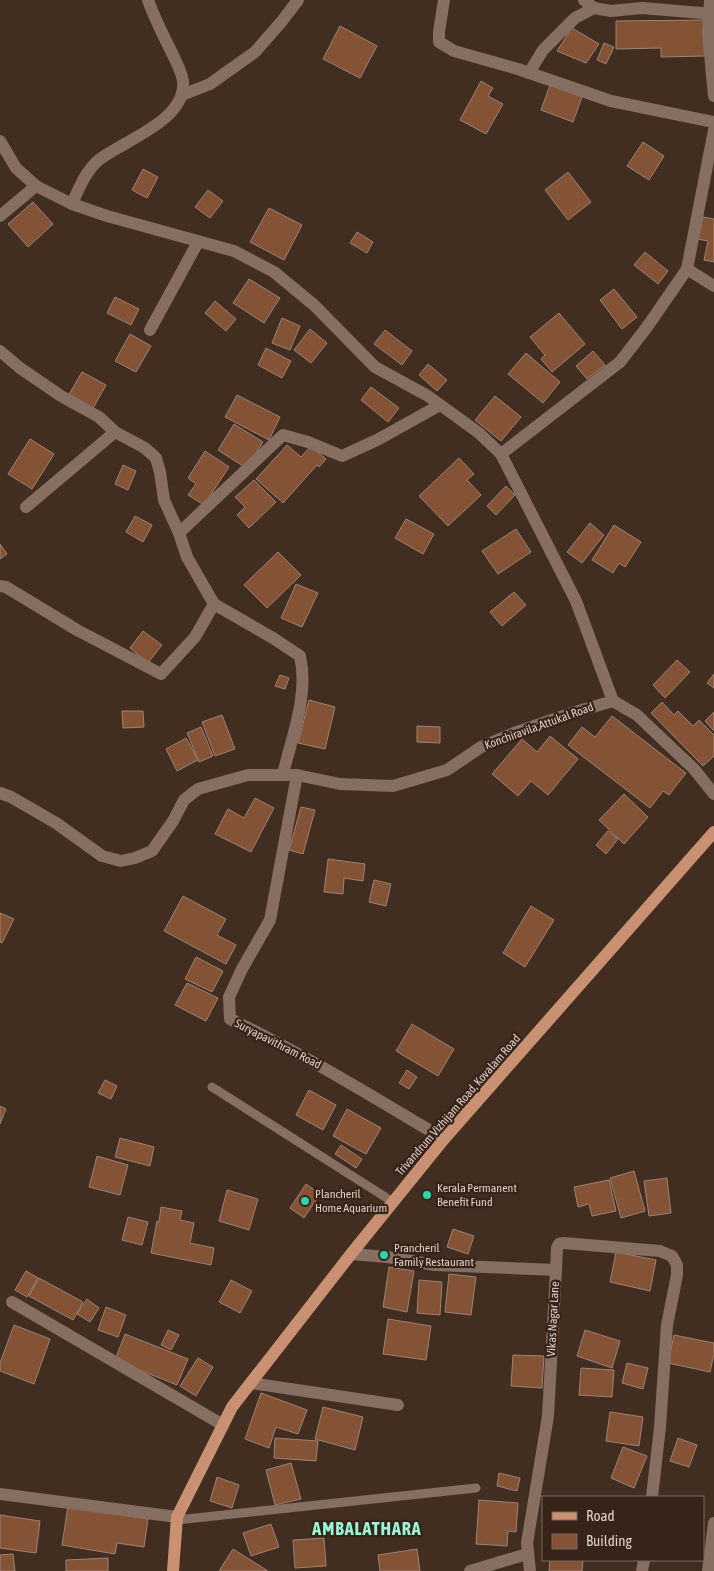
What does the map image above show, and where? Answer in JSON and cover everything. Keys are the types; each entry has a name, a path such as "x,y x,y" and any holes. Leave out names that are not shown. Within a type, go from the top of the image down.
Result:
{"main road":[{"name":"Trivandrum Vizhijam Road, Kovalam Road","path":"174,1571 177,1518 232,1407 351,1254 444,1139 714,832"}],"street":[{"path":"72,204 86,175 99,160 141,136 169,114 182,95 183,81 176,61 148,0"},
{"path":"182,95 210,84 255,52 298,0"},
{"path":"444,0 439,42 454,51 529,73 611,101 714,122"},
{"path":"710,0 711,14 708,33 714,96"},
{"path":"529,73 543,50 589,4 611,11 642,8 711,14"},
{"path":"501,454 620,362 687,269 714,130"},
{"path":"0,140 16,168 36,186 72,204 107,216 234,251 274,272 314,305 375,367 428,396 480,433 501,454 576,601 612,701 637,715 694,769 714,794"},
{"path":"0,216 36,186"},
{"path":"150,330 198,242"},
{"path":"687,269 714,286"},
{"path":"0,351 20,368 61,396 99,417 115,432 145,448 156,458 164,500 180,533 187,557 214,604 300,656 302,695 283,774"},
{"path":"180,533 283,435 308,442 342,456 377,440 440,405"},
{"path":"26,507 115,432"},
{"path":"0,586 6,587 77,630 161,674 195,637 214,604"},
{"name":"Konchiravila,Attukal Road","path":"0,793 11,797 56,824 102,856 121,861 152,851 173,821 184,800 198,789 248,775 283,774 296,774 340,784 393,786 447,770 481,747 572,712 612,701"},
{"name":"Suryapavithram Road","path":"296,774 270,920 228,997 230,1019 320,1065 444,1139"},
{"path":"556,1270 557,1248 559,1244 564,1243 660,1251 672,1256 677,1265 677,1275 667,1325 660,1427 652,1496"},
{"name":"Vikas Nagar Lane","path":"351,1254 387,1257 435,1265 556,1270 548,1416 527,1543 530,1571"},
{"path":"12,1302 223,1425"},
{"path":"251,1383 398,1405"},
{"path":"0,1494 177,1518"},
{"path":"708,1571 714,1524"},
{"path":"470,1571 527,1554"}],"lane":[{"path":"212,1086 393,1202"},
{"path":"177,1518 476,1488"}],"building":[{"path":"706,20 706,56 661,57 661,48 616,49 616,21"},
{"path":"340,26 377,46 360,78 323,59"},
{"path":"572,28 599,44 586,63 557,51"},
{"path":"604,43 614,47 606,64 597,60"},
{"path":"481,81 493,88 488,96 503,104 486,134 460,120"},
{"path":"550,85 582,97 573,122 541,110"},
{"path":"643,142 664,156 649,180 627,166"},
{"path":"143,169 158,177 147,198 132,190"},
{"path":"568,172 591,202 568,220 545,190"},
{"path":"208,190 223,201 210,218 195,207"},
{"path":"33,202 53,224 28,247 8,224"},
{"path":"269,208 302,225 284,260 250,242"},
{"path":"703,217 714,219 714,262 704,260 708,241 698,239"},
{"path":"357,232 373,242 367,253 350,243"},
{"path":"645,252 668,271 658,284 634,265"},
{"path":"249,279 280,298 264,323 233,303"},
{"path":"614,289 637,317 622,329 600,300"},
{"path":"115,297 139,309 131,325 107,313"},
{"path":"215,301 236,319 226,331 205,313"},
{"path":"559,313 585,344 552,372 541,359 545,355 530,337"},
{"path":"282,318 300,326 290,350 272,343"},
{"path":"310,329 327,343 311,363 294,350"},
{"path":"385,330 412,351 402,365 374,344"},
{"path":"130,334 151,346 136,372 115,361"},
{"path":"266,348 291,361 282,378 258,365"},
{"path":"593,351 605,365 587,379 576,366"},
{"path":"526,353 560,382 543,403 508,374"},
{"path":"428,364 447,380 437,391 419,375"},
{"path":"82,372 106,385 92,410 68,396"},
{"path":"371,387 399,408 388,422 361,400"},
{"path":"237,395 280,417 269,440 225,417"},
{"path":"495,396 521,417 501,441 475,420"},
{"path":"234,424 263,442 246,468 218,450"},
{"path":"30,439 54,454 32,489 8,474"},
{"path":"287,445 301,457 311,446 326,459 319,467 317,465 283,503 256,479"},
{"path":"205,451 229,467 204,505 188,495 196,484 188,478"},
{"path":"459,458 474,474 467,480 481,495 448,526 419,496"},
{"path":"123,465 136,471 128,490 115,484"},
{"path":"254,480 276,502 249,528 237,515 245,507 235,497"},
{"path":"506,486 515,495 496,515 487,506"},
{"path":"135,516 152,525 143,542 126,532"},
{"path":"406,519 434,534 423,554 395,538"},
{"path":"590,523 604,535 582,563 567,552"},
{"path":"614,525 641,542 625,567 619,563 613,573 592,560"},
{"path":"516,529 531,552 498,574 482,551"},
{"path":"0,544 7,554 0,559"},
{"path":"278,552 301,575 267,608 244,585"},
{"path":"296,584 318,593 302,627 281,618"},
{"path":"514,592 526,605 502,626 490,612"},
{"path":"143,631 162,645 148,663 130,648"},
{"path":"677,660 690,672 665,698 653,685"},
{"path":"714,674 714,688 707,683"},
{"path":"280,675 289,678 285,689 275,686"},
{"path":"309,700 335,707 325,749 298,743"},
{"path":"662,702 674,715 678,711 693,726 699,720 714,735 714,756 703,766 651,713"},
{"path":"122,711 143,711 144,727 123,728"},
{"path":"714,712 714,731 705,721"},
{"path":"222,715 235,749 215,756 202,722"},
{"path":"612,716 686,773 669,795 663,791 650,808 568,745 582,727 595,737"},
{"path":"417,726 440,727 440,743 417,742"},
{"path":"201,727 213,756 199,762 187,733"},
{"path":"550,736 578,759 548,795 531,781 518,796 492,774 522,739 537,752"},
{"path":"186,738 198,760 177,771 166,749"},
{"path":"624,794 648,817 624,844 599,820"},
{"path":"255,798 274,808 251,852 215,834 228,809 244,818"},
{"path":"301,807 315,810 303,854 289,850"},
{"path":"608,831 618,839 606,854 596,845"},
{"path":"328,859 365,864 363,881 344,878 343,894 324,892"},
{"path":"374,880 391,884 386,906 369,902"},
{"path":"183,896 226,919 217,935 236,945 226,964 164,931"},
{"path":"531,906 554,920 525,967 503,953"},
{"path":"0,913 14,919 2,943 0,942"},
{"path":"196,957 223,971 212,992 185,979"},
{"path":"187,983 218,998 206,1021 175,1005"},
{"path":"412,1024 454,1049 438,1076 396,1051"},
{"path":"407,1070 417,1077 409,1089 399,1083"},
{"path":"105,1080 117,1086 111,1099 98,1093"},
{"path":"309,1090 336,1105 323,1130 296,1115"},
{"path":"0,1106 6,1109 0,1124"},
{"path":"347,1109 381,1128 366,1154 333,1136"},
{"path":"120,1138 154,1147 150,1166 115,1157"},
{"path":"341,1145 362,1159 356,1168 335,1154"},
{"path":"97,1156 128,1165 120,1195 89,1187"},
{"path":"634,1171 645,1211 621,1218 610,1178"},
{"path":"667,1178 671,1213 649,1216 644,1181"},
{"path":"609,1180 616,1211 592,1216 589,1204 578,1207 574,1187"},
{"name":"Plancheril Home Aquarium","path":"306,1184 320,1194 304,1218 290,1208"},
{"path":"227,1190 258,1199 249,1230 219,1221"},
{"path":"161,1207 182,1211 180,1220 194,1223 190,1243 214,1248 211,1265 151,1253"},
{"path":"128,1217 148,1222 142,1245 122,1240"},
{"path":"453,1229 474,1236 468,1254 447,1247"},
{"path":"616,1252 656,1260 650,1291 610,1282"},
{"path":"389,1267 414,1271 407,1312 383,1307"},
{"path":"26,1271 38,1278 27,1297 15,1290"},
{"path":"449,1274 476,1277 471,1315 445,1312"},
{"path":"39,1278 83,1302 73,1320 29,1296"},
{"path":"231,1280 252,1291 240,1313 219,1302"},
{"path":"419,1280 442,1282 440,1315 417,1313"},
{"path":"87,1299 99,1308 90,1322 77,1314"},
{"path":"106,1307 126,1315 118,1337 98,1330"},
{"path":"388,1319 431,1326 426,1360 383,1354"},
{"path":"14,1325 50,1339 34,1384 0,1371 0,1363"},
{"path":"168,1330 179,1335 171,1350 161,1345"},
{"path":"585,1330 620,1341 612,1368 577,1356"},
{"path":"125,1334 188,1359 177,1385 115,1360"},
{"path":"674,1335 714,1343 714,1354 710,1372 668,1363"},
{"path":"513,1355 544,1356 542,1388 511,1386"},
{"path":"198,1358 213,1367 196,1396 180,1386"},
{"path":"627,1363 648,1368 643,1389 622,1383"},
{"path":"581,1368 614,1370 612,1397 579,1395"},
{"path":"261,1393 307,1410 298,1434 276,1427 269,1448 245,1439"},
{"path":"323,1407 363,1417 355,1450 315,1439"},
{"path":"610,1412 643,1417 639,1446 606,1441"},
{"path":"275,1438 318,1441 316,1461 274,1458"},
{"path":"678,1438 697,1445 689,1467 670,1461"},
{"path":"623,1447 647,1456 634,1488 611,1478"},
{"path":"291,1463 301,1499 275,1505 266,1470"},
{"path":"499,1473 520,1478 517,1491 497,1486"},
{"path":"217,1477 239,1485 232,1508 210,1501"},
{"path":"479,1500 518,1503 516,1532 508,1531 507,1546 476,1544"},
{"path":"68,1506 148,1519 144,1547 117,1543 115,1554 62,1545"},
{"path":"0,1515 40,1521 36,1553 0,1548"},
{"path":"271,1524 279,1547 251,1556 243,1533"},
{"path":"324,1538 326,1566 295,1568 293,1540"},
{"path":"233,1549 268,1571 219,1571"},
{"path":"417,1549 420,1571 380,1571 378,1555"},
{"path":"13,1554 15,1571 0,1571 0,1555"},
{"path":"108,1558 108,1571 66,1571 66,1560"},
{"path":"550,1561 583,1561 582,1571 549,1571"}],"place":[{"name":"Kerala Permanent Benefit Fund","path":"427,1195"},
{"name":"Plancheril Home Aquarium","path":"305,1201"},
{"name":"Prancheril Family Restaurant","path":"384,1255"}],"district":[{"name":"AMBALATHARA","path":"367,1529"}]}
